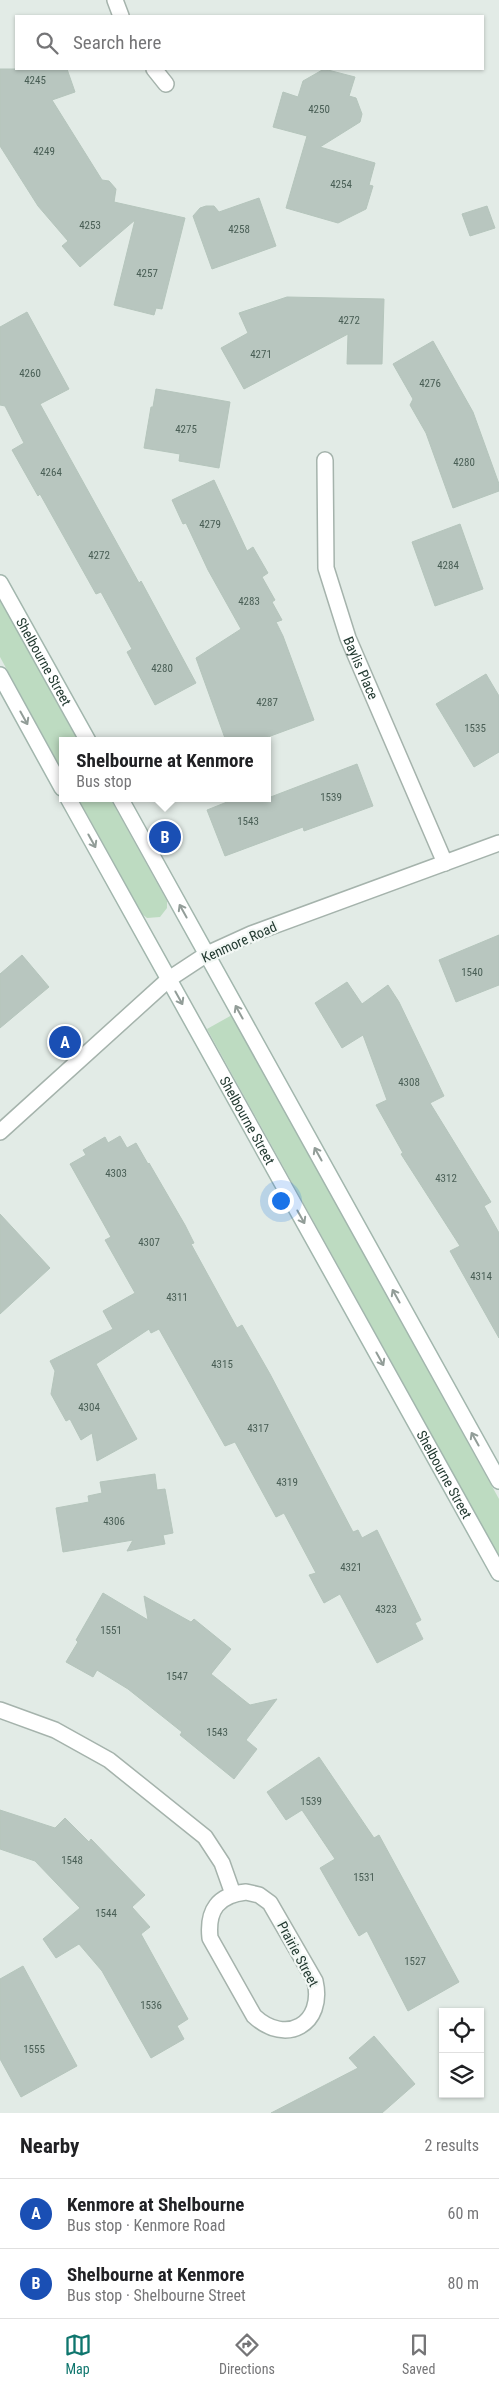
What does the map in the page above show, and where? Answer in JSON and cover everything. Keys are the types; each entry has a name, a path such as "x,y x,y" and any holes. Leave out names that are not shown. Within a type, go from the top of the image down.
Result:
{"main road":[{"path":"115,0 121,15"},
{"path":"155,70 166,84"},
{"name":"Baylis Place","path":"325,460 326,568 348,638 445,863"},
{"name":"Shelbourne Street","path":"0,583 86,737"},
{"path":"0,675 59,783"},
{"name":"Shelbourne Street","path":"70,802 499,1573"},
{"path":"122,802 499,1481"},
{"name":"Kenmore Road","path":"0,1132 168,979 207,954 251,934 499,843"},
{"path":"0,1710 55,1730 116,1766 205,1837 222,1863 233,1894"},
{"name":"Prairie Street","path":"246,1892 259,1895 270,1903 315,1981 318,1995 315,2010 307,2022 294,2029 279,2030 265,2026 254,2016 210,1938 208,1924 212,1911 221,1900 233,1894 246,1892"}],"green space":[{"path":"0,600 76,737 59,737 59,765 0,657"},
{"path":"80,802 112,802 167,901 167,908 160,917 147,918 142,914"},
{"path":"232,1015 499,1499 499,1556 207,1029"}],"building":[{"path":"0,69 67,70 75,92 52,100 102,180 109,181 116,189 114,202 185,218 162,309 156,308 154,315 114,305 135,220 80,267 62,246 68,241 38,206 0,146"},
{"path":"322,70 355,77 349,96 356,98 362,114 360,122 320,147 375,163 369,185 373,186 366,209 338,223 286,208 307,136 273,127 283,92 298,97 303,81"},
{"path":"259,198 276,246 212,269 193,216 200,208 206,206 214,206 219,212"},
{"path":"487,206 495,228 470,236 462,214"},
{"path":"287,297 384,299 382,364 347,364 348,334 244,389 221,348 248,333 239,313"},
{"path":"27,312 69,389 40,404 139,583 141,581 196,683 155,705 127,652 132,649 101,592 96,594 40,494 38,496 12,450 24,443 5,406 0,405 0,327"},
{"path":"433,341 473,412 499,484 499,491 453,508 426,433 410,405 413,399 393,364"},
{"path":"156,389 230,402 219,468 179,461 180,454 144,448"},
{"path":"214,480 247,551 253,547 268,573 262,577 275,600 272,602 282,620 276,622 314,720 268,737 225,737 196,658 241,629 208,570 186,523 183,524 172,500"},
{"path":"460,524 483,589 435,606 412,542"},
{"path":"486,674 499,696 499,752 474,767 436,704"},
{"path":"357,764 373,806 304,831 303,827 225,856 207,810 227,802 271,802 271,797"},
{"path":"499,935 499,985 456,1002 439,960"},
{"path":"22,955 49,987 0,1028 0,974"},
{"path":"347,982 362,1004 388,985 399,1002 444,1096 430,1103 491,1202 484,1206 499,1233 499,1338 450,1251 460,1246 401,1154 403,1153 376,1105 387,1100 363,1035 342,1048 315,1003"},
{"path":"120,1136 127,1148 136,1143 149,1163 185,1225 194,1243 191,1244 237,1328 242,1325 270,1374 353,1532 358,1530 362,1538 377,1530 421,1620 415,1623 423,1639 377,1663 340,1594 324,1603 309,1575 316,1573 284,1513 276,1517 235,1442 225,1446 159,1329 151,1333 149,1329 96,1364 137,1439 97,1461 92,1433 81,1440 70,1419 66,1421 51,1394 55,1371 50,1361 113,1329 103,1311 135,1293 105,1240 111,1237 70,1164 86,1155 83,1150 105,1137 108,1143"},
{"path":"0,1214 50,1268 0,1314"},
{"path":"155,1474 157,1490 165,1489 173,1533 163,1535 165,1544 127,1551 133,1540 63,1552 56,1508 89,1502 88,1496 102,1493 100,1482"},
{"path":"103,1593 148,1620 144,1596 191,1622 194,1619 231,1649 211,1674 250,1705 277,1699 246,1740 257,1749 234,1779 180,1735 182,1732 128,1689 97,1670 93,1677 66,1662 78,1642 76,1640"},
{"path":"319,1757 374,1838 379,1835 459,1982 408,2011 367,1931 359,1936 320,1868 335,1859 302,1810 286,1820 267,1792"},
{"path":"0,1810 55,1828 65,1818 89,1842 91,1839 145,1895 132,1907 150,1927 141,1934 188,2019 177,2026 184,2039 151,2058 102,1971 79,1944 56,1958 43,1939 80,1908 35,1861 0,1849"},
{"path":"23,1966 77,2066 21,2097 0,2059 0,1979"},
{"path":"374,2036 415,2084 382,2113 271,2113 358,2068 349,2058"}],"place":[{"name":"Shelbourne at Kenmore","path":"165,837"},
{"name":"Kenmore at Shelbourne","path":"65,1042"}]}
